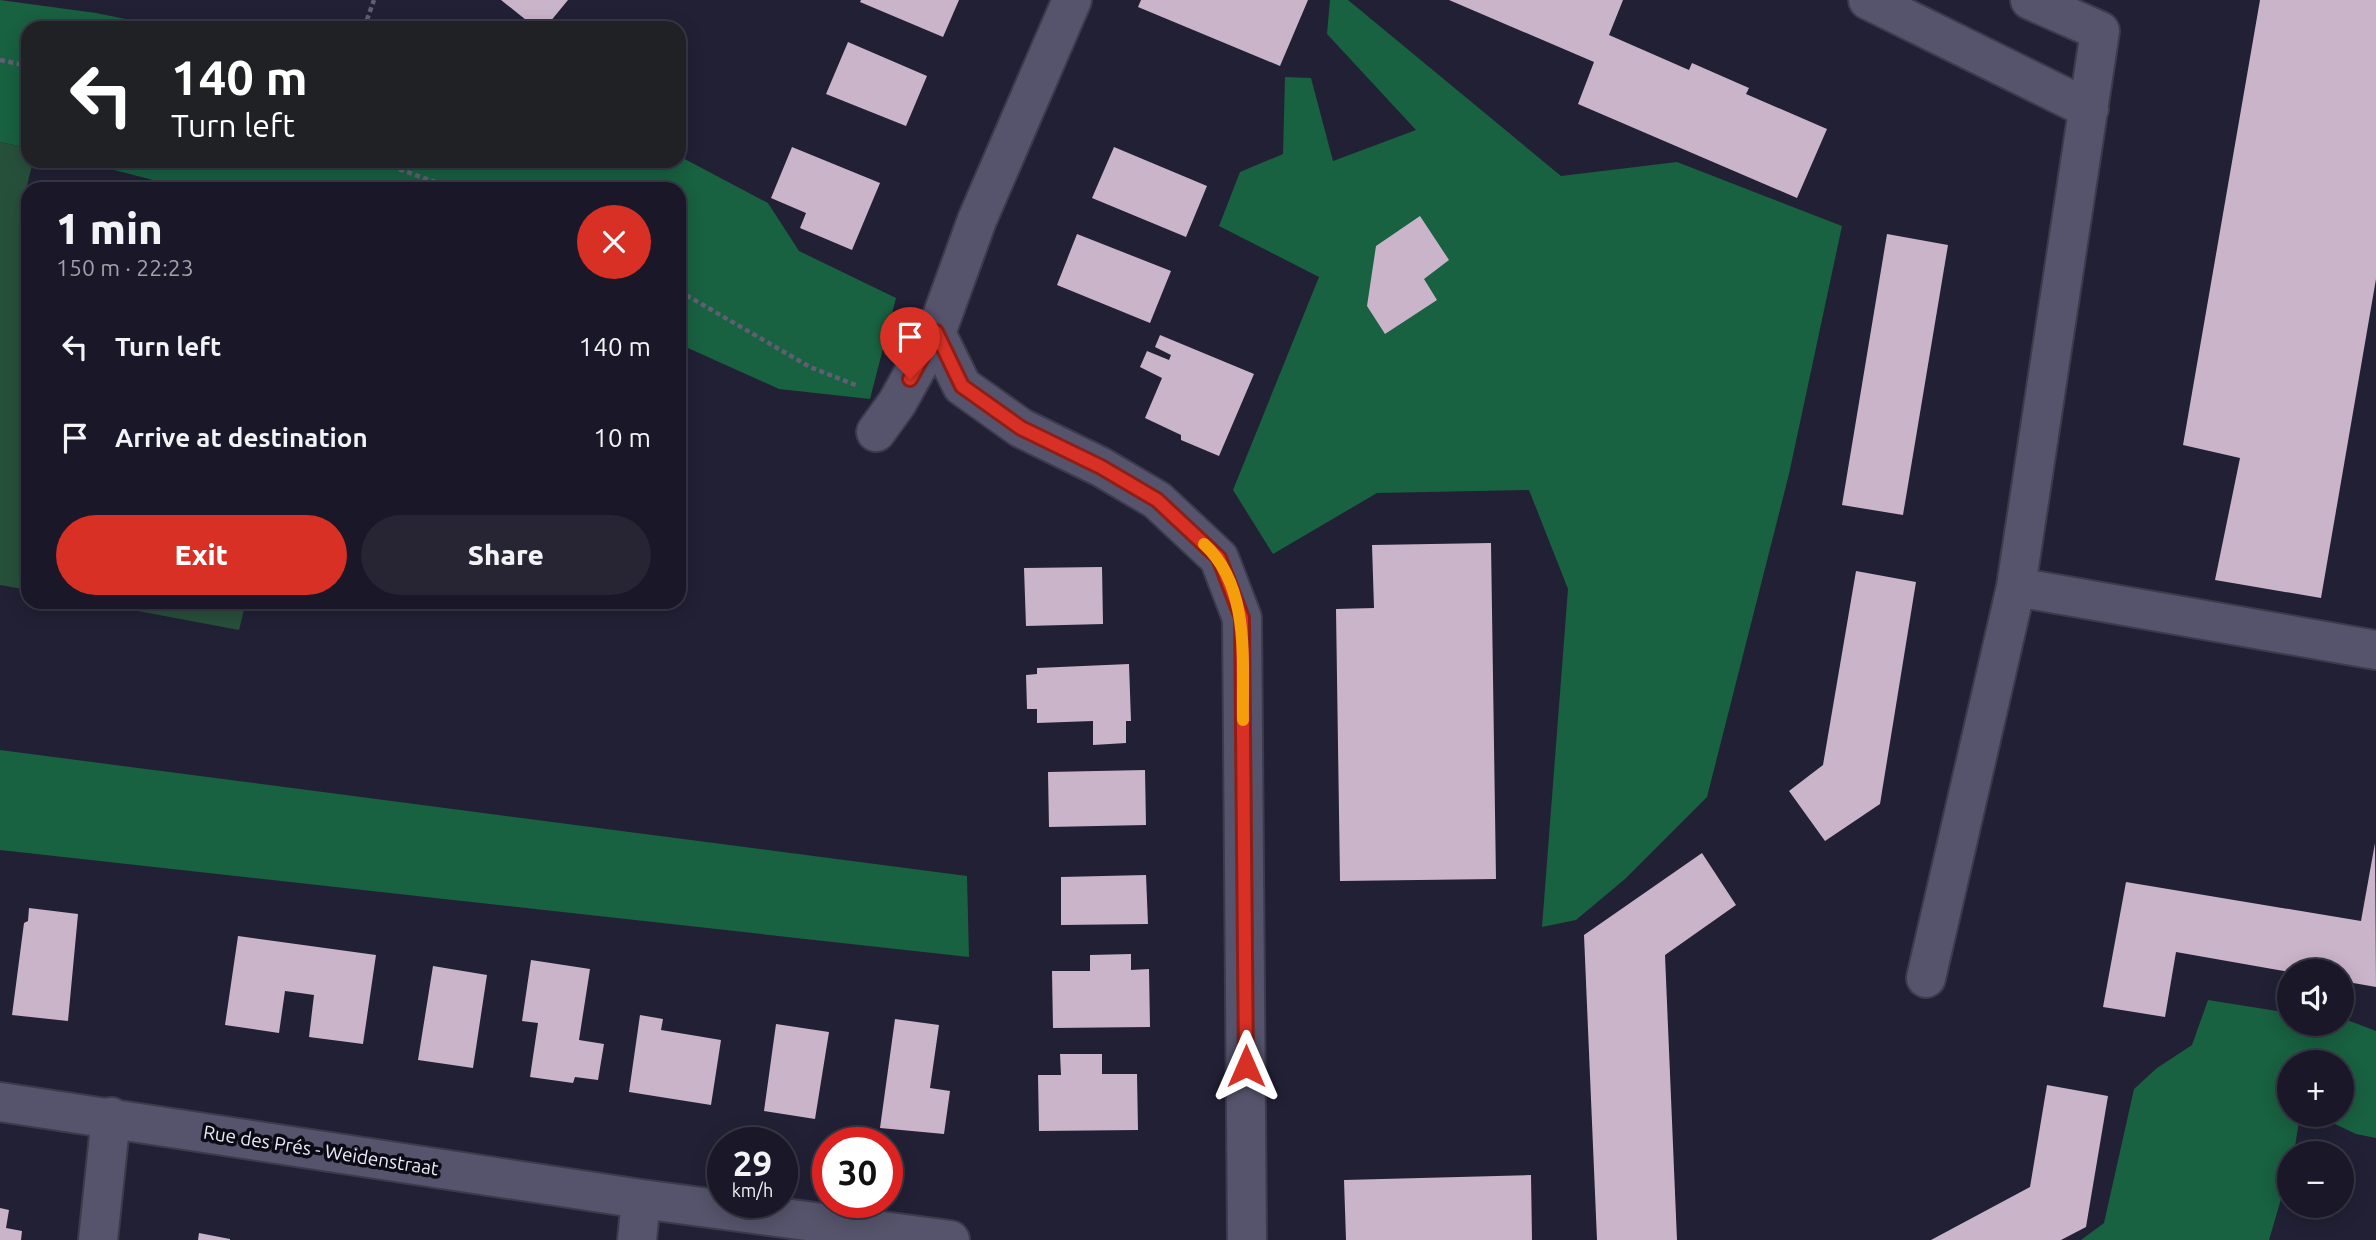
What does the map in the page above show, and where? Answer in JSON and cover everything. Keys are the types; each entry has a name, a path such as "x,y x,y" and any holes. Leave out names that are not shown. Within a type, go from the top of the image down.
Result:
{"street":[{"path":"887,417 936,332 977,220 1072,0"},
{"path":"1868,0 2089,109"},
{"path":"1926,978 2016,587 2100,31 2030,0"},
{"path":"936,332 962,386 1021,428 1101,467 1157,500 1219,558 1242,618 1247,1240"},
{"path":"2016,587 2376,650"},
{"name":"Rue des Prés - Weidenstraat","path":"0,1102 641,1199 950,1240"},
{"path":"98,1240 111,1118"},
{"path":"637,1240 641,1199"}],"path":[{"path":"366,21 374,0"},
{"path":"0,60 21,64"},
{"path":"395,168 436,182"},
{"path":"686,295 810,367 887,417"}],"green space":[{"path":"0,0 135,21 21,21 21,146 0,142"},
{"path":"1330,0 1348,0 1561,176 1677,162 1842,226 1789,474 1707,797 1625,879 1576,920 1542,927 1568,589 1529,490 1377,493 1273,554 1233,490 1319,277 1219,226 1240,172 1283,154 1285,77 1311,78 1333,161 1416,130 1327,34"},
{"path":"0,142 21,146 21,168 31,168 28,182 21,182 20,214 21,589 0,585"},
{"path":"686,160 768,203 799,251 896,298 870,399 779,389 686,347 686,182 161,182 106,168 686,168"},
{"path":"127,609 244,609 239,630"},
{"path":"0,750 967,876 969,957 0,850"},
{"path":"2208,1000 2277,1011 2277,1036 2354,1036 2354,1023 2376,1031 2376,1138 2356,1134 2341,1127 2354,1127 2354,1050 2277,1050 2277,1127 2298,1127 2296,1141 2277,1141 2277,1213 2269,1240 2081,1240 2104,1223 2134,1089 2157,1068 2192,1045"}],"building":[{"path":"501,0 568,0 551,21 527,21"},
{"path":"959,0 943,37 860,2"},
{"path":"1141,0 1308,0 1280,66 1138,7"},
{"path":"1449,0 1623,0 1609,35 1689,70 1692,63 1749,88 1746,94 1827,129 1797,198 1578,104 1594,62"},
{"path":"2260,0 2376,0 2376,279 2321,598 2215,580 2240,458 2183,445"},
{"path":"848,42 927,76 906,126 826,94"},
{"path":"792,147 880,183 852,250 800,228 806,213 771,198"},
{"path":"1114,147 1207,186 1186,237 1092,198"},
{"path":"1420,216 1449,260 1424,279 1437,300 1385,334 1367,306 1376,246"},
{"path":"1077,234 1171,271 1150,323 1057,285"},
{"path":"1887,234 1948,245 1903,515 1842,505"},
{"path":"1160,335 1254,374 1219,456 1181,440 1181,435 1145,418 1162,378 1140,367 1147,351 1169,360 1171,355 1155,347"},
{"path":"1491,543 1496,879 1340,881 1336,609 1374,608 1372,545"},
{"path":"1102,567 1103,624 1026,626 1024,568"},
{"path":"1856,571 1916,582 1880,804 1825,841 1789,791 1823,765"},
{"path":"1129,664 1131,721 1126,721 1126,743 1093,745 1093,721 1037,723 1037,709 1027,709 1026,675 1037,674 1037,668"},
{"path":"1145,770 1146,825 1049,827 1048,772"},
{"path":"2375,843 2376,987 2354,983 2354,959 2277,959 2277,970 2176,952 2165,1017 2103,1007 2126,882 2361,921"},
{"path":"1702,853 1736,905 1665,955 1677,1240 1597,1240 1584,935"},
{"path":"1146,875 1148,924 1061,925 1061,877"},
{"path":"29,908 78,914 68,1021 12,1015 24,923 28,921"},
{"path":"238,936 376,955 363,1044 309,1037 314,995 300,993 285,991 279,1033 225,1025"},
{"path":"1131,954 1131,970 1149,969 1150,1027 1053,1028 1052,971 1090,971 1090,955"},
{"path":"531,960 590,969 579,1040 604,1044 598,1080 575,1077 573,1083 530,1077 538,1023 522,1021"},
{"path":"433,966 487,975 473,1068 418,1060"},
{"path":"640,1015 663,1019 661,1030 721,1040 711,1105 629,1092"},
{"path":"895,1019 939,1025 930,1088 950,1091 944,1134 903,1130 903,1127 880,1127"},
{"path":"776,1024 829,1032 815,1119 764,1111"},
{"path":"1060,1054 1102,1054 1102,1074 1137,1074 1138,1130 1039,1131 1038,1075 1061,1075"},
{"path":"2047,1085 2108,1096 2086,1227 2061,1240 1931,1240 2030,1187"},
{"path":"1531,1175 1532,1240 1346,1240 1344,1180"},
{"path":"0,1208 9,1210 6,1228 22,1231 21,1240 0,1240"},
{"path":"199,1233 230,1239 230,1240 198,1240"}],"slow traffic":[{"path":"1204,544 1219,558 1242,618 1243,720"}],"route":[{"path":"910,379 936,332 962,386 1021,428 1101,467 1157,500 1219,558 1242,618 1246,1066"}]}
